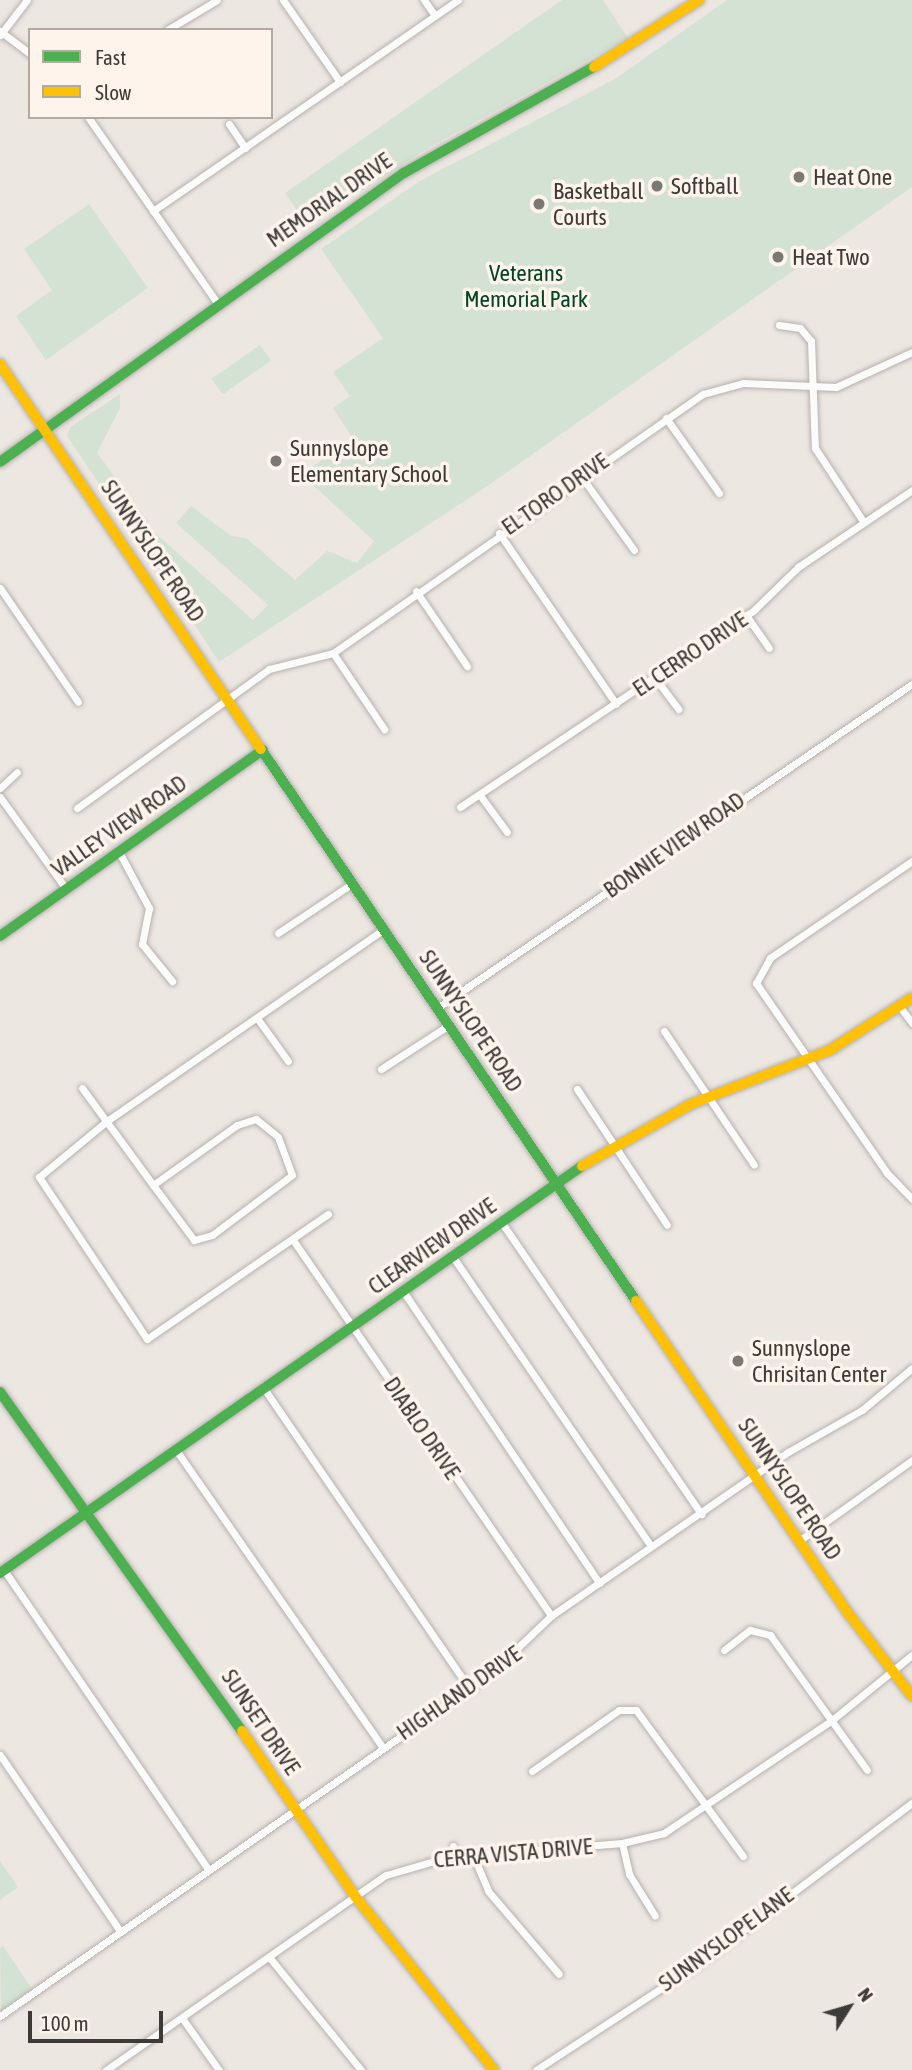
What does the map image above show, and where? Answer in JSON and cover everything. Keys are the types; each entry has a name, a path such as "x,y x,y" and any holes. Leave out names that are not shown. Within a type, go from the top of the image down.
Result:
{"street":[{"path":"27,0 1,33 28,53"},
{"path":"170,28 217,0"},
{"path":"283,0 340,82"},
{"path":"424,0 435,16"},
{"path":"153,211 458,0"},
{"name":"MEMORIAL DRIVE","path":"0,462 43,427 419,164 625,50 699,0"},
{"path":"89,119 218,304"},
{"path":"229,124 244,148"},
{"path":"779,325 800,328 811,341 816,388 818,456 863,521"},
{"name":"EL TORO DRIVE","path":"77,808 282,663 333,653 416,591 666,418 727,385 816,388 858,381 912,352"},
{"name":"SUNNYSLOPE ROAD","path":"0,365 227,703 353,883 889,1673 912,1696"},
{"path":"666,418 719,493"},
{"path":"581,477 634,550"},
{"name":"EL CERRO DRIVE","path":"460,807 482,798 656,678 746,615 798,567 863,521 912,491"},
{"path":"499,533 616,704"},
{"path":"0,588 78,702"},
{"path":"416,591 467,666"},
{"path":"746,615 769,648"},
{"path":"333,653 384,729"},
{"path":"656,678 678,709"},
{"name":"BONNIE VIEW ROAD","path":"437,1008 912,684"},
{"name":"VALLEY VIEW ROAD","path":"0,936 262,750"},
{"path":"0,788 17,772"},
{"path":"0,797 66,889"},
{"path":"482,798 507,832"},
{"path":"119,852 149,908 142,944 172,981"},
{"path":"912,861 758,972 759,991 887,1173 912,1199"},
{"path":"278,933 353,883"},
{"path":"328,1214 147,1339 39,1181 46,1167 107,1121 383,930"},
{"name":"CLEARVIEW DRIVE","path":"2,1571 613,1146 708,1098 807,1060 912,998"},
{"path":"900,1007 912,1023"},
{"path":"257,1018 288,1061"},
{"path":"381,1069 449,1025"},
{"path":"664,1031 754,1165"},
{"path":"82,1087 153,1185 197,1241 291,1177 293,1167 270,1127 250,1119 153,1185"},
{"path":"577,1089 667,1225"},
{"path":"502,1223 701,1514"},
{"name":"DIABLO DRIVE","path":"293,1240 551,1616"},
{"path":"453,1256 651,1546"},
{"path":"403,1291 599,1583"},
{"name":"HIGHLAND DRIVE","path":"0,2016 382,1746 470,1689 524,1649 551,1616 755,1475 862,1410 912,1368"},
{"path":"265,1390 470,1689"},
{"name":"SUNSET DRIVE","path":"0,1392 88,1513 355,1896 494,2070"},
{"path":"176,1450 382,1746"},
{"path":"800,1540 912,1460"},
{"path":"2,1571 208,1869"},
{"path":"724,1650 746,1632 766,1632 867,1770"},
{"name":"CERRA VISTA DRIVE","path":"106,2070 355,1896 409,1865 473,1855 622,1843 664,1833 709,1807 832,1720 912,1655"},
{"path":"532,1771 612,1714 631,1709 709,1807 743,1856"},
{"path":"0,1755 120,1931"},
{"name":"SUNNYSLOPE LANE","path":"536,2070 698,1964 912,1803"},
{"path":"622,1843 629,1874 655,1916"},
{"path":"453,1846 455,1857"},
{"path":"473,1855 488,1891 559,1974"},
{"path":"269,1957 361,2070"},
{"path":"181,2018 219,2070"}],"green space":[{"path":"562,0 603,0 628,38 428,148 308,226 285,193"},
{"name":"Veterans Memorial Park","path":"727,0 912,0 912,187 486,487 219,662 140,542 154,532 253,620 268,605 176,523 191,506 231,536 246,538 295,580 327,551 357,563 374,541 302,475 352,437 333,408 350,396 333,372 383,338 321,249 420,181 615,79"},
{"path":"89,204 148,288 46,360 16,316 52,290 24,249"},
{"path":"260,345 271,361 223,394 212,379"},
{"path":"120,394 120,408 97,453 149,522 134,536 67,436 70,427"},
{"path":"0,1861 18,1887 0,1900"},
{"path":"3,1946 32,1989 1,2011 0,1948"}],"traffic: fast":[{"path":"0,462 404,173 594,67"},
{"path":"261,749 636,1301"},
{"path":"0,936 263,750"},
{"path":"0,1573 582,1166"},
{"path":"0,1392 242,1731"}],"traffic: slow":[{"path":"594,67 699,0"},
{"path":"0,364 261,749"},
{"path":"582,1166 691,1104 830,1050 912,998"},
{"path":"636,1301 848,1613 912,1696"},
{"path":"242,1731 355,1896 494,2070"}],"place":[{"name":"Heat One","path":"799,177"},
{"name":"Softball","path":"657,186"},
{"name":"Basketball Courts","path":"539,204"},
{"name":"Heat Two","path":"778,257"},
{"name":"Sunnyslope Elementary School","path":"276,461"},
{"name":"Sunnyslope Chrisitan Center","path":"738,1361"}]}
